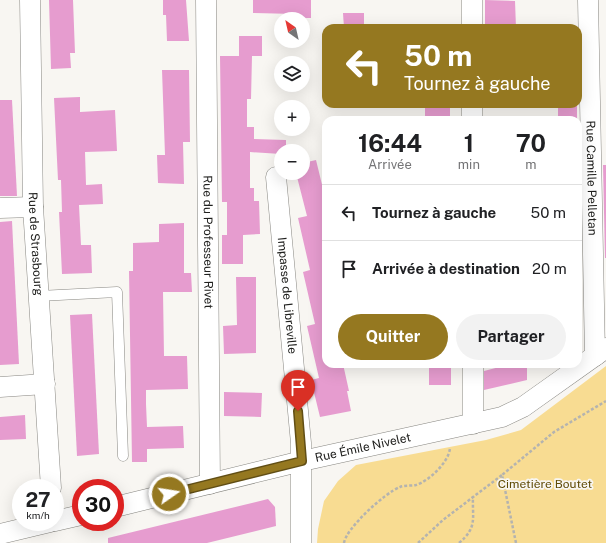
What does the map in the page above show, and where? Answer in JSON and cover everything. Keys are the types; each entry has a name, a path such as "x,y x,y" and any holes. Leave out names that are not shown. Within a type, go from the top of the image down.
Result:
{"street":[{"name":"Rue de Strasbourg","path":"30,0 33,207 50,479"},
{"name":"Rue du Professeur Rivet","path":"206,0 210,484"},
{"path":"472,0 472,24"},
{"name":"Rue Camille Pelletan","path":"588,0 601,352"},
{"name":"Impasse de Libreville","path":"276,180 302,461 301,543"},
{"path":"0,208 33,207"},
{"name":"Rue Émile Nivelet","path":"582,365 601,352"},
{"path":"473,368 473,424"},
{"name":"Rue Émile Nivelet","path":"124,504 302,461 502,417 523,407 578,368"},
{"path":"0,387 45,384"},
{"path":"0,534 12,531"}],"lane":[{"path":"39,296 117,292 123,456"}],"path":[{"path":"418,543 473,496 502,475 554,432 606,401"},
{"path":"344,543 362,515 400,487 416,485 436,472 450,456 452,429"},
{"path":"502,475 516,543"},
{"path":"459,543 470,534 474,515 472,507 473,496"},
{"path":"465,538 466,543"}],"green space":[{"name":"Cimetière Boutet","path":"606,366 606,543 317,543 318,529 324,501 338,481 356,465 486,440 521,430"}],"building":[{"path":"49,0 73,0 75,53 70,53 71,68 51,69"},
{"path":"163,0 186,0 189,41 167,41 166,15 163,15"},
{"path":"253,0 311,0 311,18 310,12 253,13"},
{"path":"485,0 515,1 516,24 485,24"},
{"path":"343,13 364,13 364,24 344,24"},
{"path":"239,36 262,36 262,56 252,56 251,99 247,99 247,127 254,127 254,139 286,140 286,144 274,144 274,154 250,152 250,188 254,188 254,201 259,201 260,234 243,235 243,264 222,264 222,235 227,235 227,202 222,202 220,56 239,56"},
{"path":"162,70 189,70 190,142 183,142 184,184 158,183 157,155 165,155"},
{"path":"80,97 80,112 115,110 117,151 85,152 86,185 102,184 103,204 79,205 81,245 91,245 92,273 62,274 59,212 62,212 61,180 58,180 54,98"},
{"path":"0,100 12,100 17,196 0,196"},
{"path":"425,108 450,108 450,116 425,116"},
{"path":"558,108 577,108 577,116 558,116"},
{"path":"316,160 322,185 322,368 344,368 349,391 347,391 351,411 320,417 311,380 319,378 307,326 315,324 303,272 310,270 298,218 307,216 298,180 310,180 310,161"},
{"path":"603,165 606,165 606,258 605,258"},
{"path":"12,221 19,364 0,365 0,222"},
{"path":"184,223 184,273 191,273 192,292 163,292 164,356 187,356 188,389 146,390 146,404 147,427 183,426 184,448 147,449 147,462 132,462 129,271 133,271 133,243 159,242 159,224"},
{"path":"236,277 256,277 256,353 224,354 223,326 237,325"},
{"path":"92,314 99,454 77,456 70,315"},
{"path":"429,368 451,368 451,385 429,385"},
{"path":"496,368 527,368 527,380 484,390 484,371"},
{"path":"224,392 262,393 261,417 224,416"},
{"path":"25,415 26,439 0,440 0,417"},
{"path":"268,499 275,507 276,526 207,543 108,543 108,538"}],"route":[{"path":"169,494 302,461 298,411"}]}
